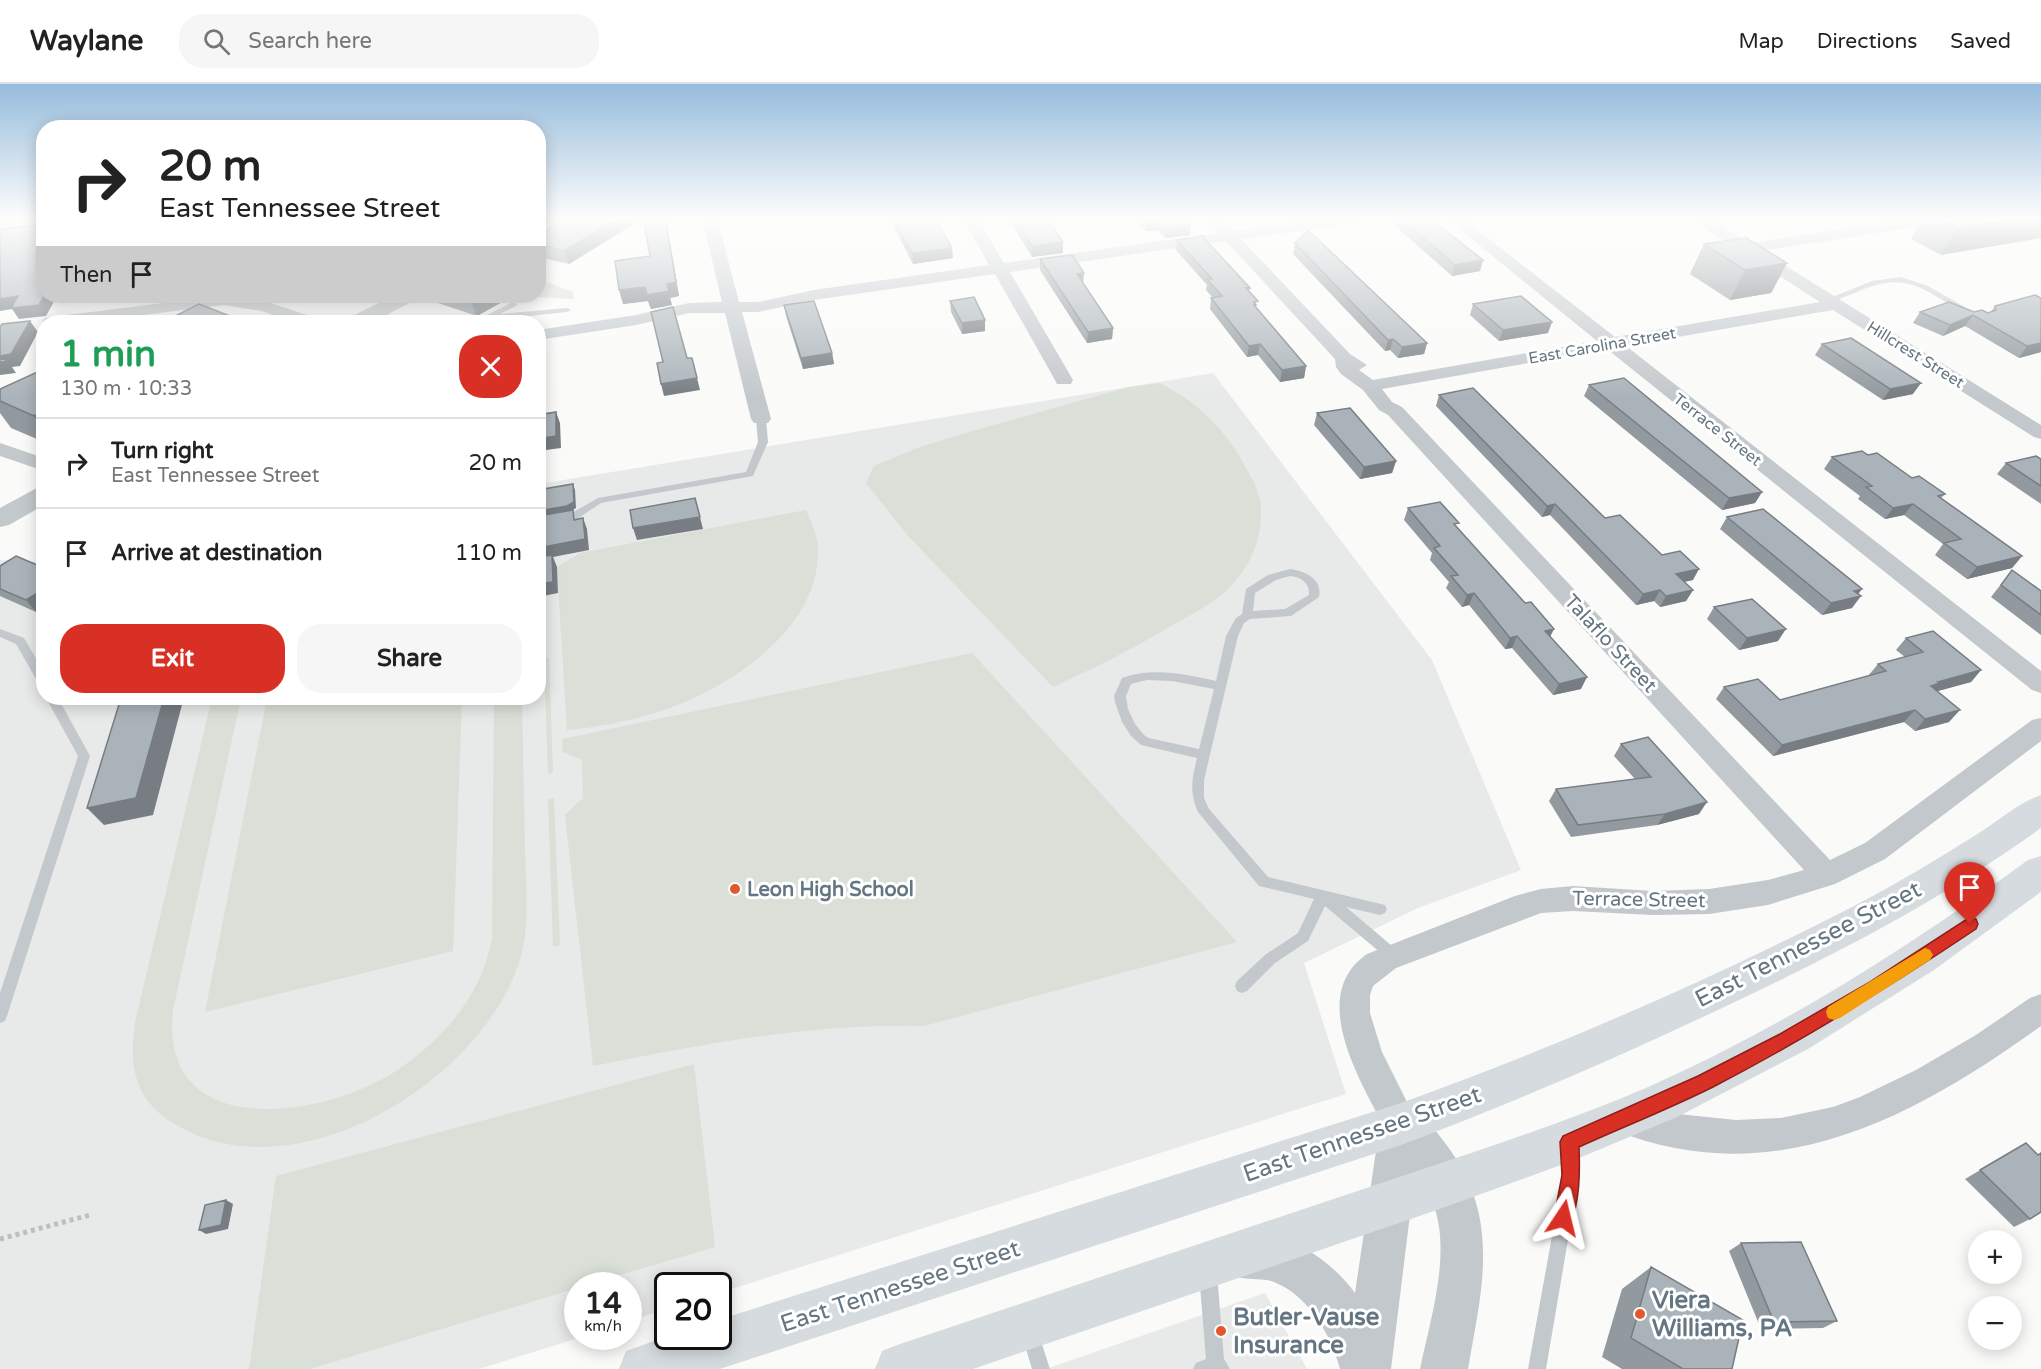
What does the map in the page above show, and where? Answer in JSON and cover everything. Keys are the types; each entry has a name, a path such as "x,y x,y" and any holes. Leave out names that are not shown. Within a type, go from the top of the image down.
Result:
{"main road":[{"name":"East Tennessee Street","path":"644,1369 1401,1124 1471,1098 1568,1058 1815,944 1928,884 1994,843 2041,809"},
{"path":"900,1369 1035,1347 1220,1261 1447,1185 1569,1142 1626,1118 1713,1078 1835,1012 1953,937 2041,871"}],"street":[{"path":"724,278 761,419"},
{"path":"546,334 636,320 692,316 732,307 758,307 814,295 935,278"},
{"path":"1004,278 1064,380"},
{"name":"Talaflo Street","path":"1269,278 1344,358 1345,367 1354,378 1376,385 1377,400 1385,407 1395,411 1826,875"},
{"name":"Terrace Street","path":"1528,278 2041,684"},
{"name":"Hillcrest Street","path":"1795,278 2041,433"},
{"name":"East Carolina Street","path":"1376,385 1833,302"},
{"path":"106,315 200,303"},
{"path":"244,303 264,306 290,315"},
{"path":"371,315 395,303"},
{"path":"0,449 36,462"},
{"path":"0,519 36,499"},
{"name":"Terrace Street","path":"1401,1124 1363,1044 1355,1008 1360,980 1370,969 1393,955 1525,905 1548,899 1571,898 1654,904 1703,902 1767,891 1826,875 1875,851 2041,727"},
{"path":"1626,1118 1673,1132 1728,1136 1786,1133 1817,1127 1857,1114 1920,1085 1959,1064 2041,1008"},
{"path":"1401,1124 1428,1156 1447,1185 1460,1219 1462,1257 1444,1369"},
{"path":"1366,1369 1401,1124"},
{"path":"1220,1261 1247,1255 1274,1261 1314,1281 1343,1314 1366,1369"}],"lane":[{"path":"1833,302 1889,279 1900,279 1916,283 1974,315"},
{"path":"492,315 513,304"},
{"path":"508,315 567,309"},
{"path":"546,522 573,517 598,501 750,474 763,442 761,419"},
{"path":"1247,615 1250,592 1278,575 1298,573 1310,580 1314,586 1314,597 1287,613 1247,615 1240,621 1232,636 1198,780 1198,798 1204,812 1264,882 1380,909"},
{"path":"0,633 20,641 36,669"},
{"path":"1204,755 1145,742 1130,726 1120,696 1126,681 1142,676 1220,686"},
{"path":"0,1016 84,756 56,705"},
{"path":"1323,896 1393,955"},
{"path":"1242,986 1270,959 1303,937 1323,896"},
{"path":"1537,1369 1571,1175 1569,1142"},
{"path":"1213,1367 1220,1261"}],"path":[{"path":"0,1239 90,1215"}],"shaded area":[{"path":"546,282 573,292 574,299 546,298"},
{"name":"Leon High School","path":"1213,373 1432,660 1521,870 1418,908 1304,963 1346,1094 732,1289 732,1272 654,1272 654,1313 642,1317 642,1272 564,1272 564,1342 479,1369 0,1369 0,560 36,562 36,705 546,705 546,483"},
{"path":"1159,383 1186,398 1198,408 1220,429 1238,454 1260,499 1261,522 1256,546 1239,577 1210,603 1128,650 1053,687 909,537 866,483 874,466 917,448 1129,387"},
{"path":"806,510 817,540 816,571 807,599 791,625 769,649 716,687 688,701 627,721 567,730 557,567 580,553"},
{"path":"972,653 1237,942 924,1026 882,1026 799,1032 716,1043 593,1066 565,815 583,798 582,760 563,752 562,739"},
{"path":"549,657 553,773 548,774 546,705 546,658"},
{"path":"210,705 239,705 173,1010 175,1053 191,1082 218,1100 252,1108 289,1108 328,1100 365,1088 396,1071 430,1045 458,1014 479,979 487,960 492,939 494,705 522,705 527,910 521,954 517,968 495,1011 463,1052 422,1087 376,1116 326,1137 274,1146 224,1144 178,1126 151,1105 137,1080 134,1066 136,1018"},
{"path":"266,705 462,705 453,951 205,1012"},
{"path":"554,798 560,945 553,947 548,799"},
{"path":"694,1064 715,1247 630,1272 564,1272 564,1292 310,1369 249,1369 276,1176"},
{"name":"Butler-Vause Insurance","path":"1265,1293 1307,1369 1046,1369"}],"building":[{"path":"0,278 36,278 36,303 40,303 39,305 11,308 18,296 0,299"},
{"path":"617,278 675,278 676,282 667,284 669,291 647,295 645,287 619,290"},
{"path":"1052,278 1080,278 1113,328 1088,332"},
{"path":"1241,278 1250,288 1246,288 1258,301 1254,302 1256,305 1254,305 1306,366 1282,370 1260,344 1249,346 1211,298 1222,296 1207,279"},
{"path":"1329,278 1359,278 1427,343 1402,347 1393,339 1388,340"},
{"path":"2035,295 2041,298 2041,343 2027,346 1973,315 1950,325 1920,312 1949,302 1974,312 1982,310 1988,313 1996,310 1995,306"},
{"path":"1521,296 1552,322 1503,330 1473,304"},
{"path":"974,297 985,320 962,323 950,301"},
{"path":"814,301 832,353 801,358 784,305"},
{"path":"199,304 227,315 177,315"},
{"path":"673,307 687,358 692,358 697,378 661,384 657,363 663,362 651,312"},
{"path":"30,321 11,354 0,356 0,327 2,324"},
{"path":"1851,338 1921,383 1890,389 1822,344"},
{"path":"36,373 36,415 0,401 0,389"},
{"path":"1624,378 1762,492 1729,498 1589,385"},
{"path":"1473,388 1605,518 1620,515 1662,555 1680,551 1699,569 1676,574 1693,590 1666,596 1660,590 1643,594 1555,504 1547,506 1439,395"},
{"path":"1350,408 1396,461 1364,467 1317,413"},
{"path":"556,412 556,436 546,438 546,414"},
{"path":"1862,451 1868,455 1877,453 1912,478 1919,476 1945,494 1938,496 2022,556 1977,567 1944,543 1961,539 1913,504 1893,508 1866,487 1872,486 1832,457"},
{"path":"2036,456 2041,459 2041,486 2006,463"},
{"path":"573,484 574,502 567,506 546,510 546,489"},
{"path":"695,498 700,517 633,528 630,510"},
{"path":"1440,502 1459,523 1454,524 1525,603 1531,602 1554,629 1545,631 1587,677 1559,684 1517,636 1510,638 1474,593 1467,595 1451,576 1458,575 1434,548 1440,546 1408,508"},
{"path":"1763,509 1862,589 1854,591 1861,596 1831,603 1727,517"},
{"path":"573,510 574,520 583,518 585,539 546,546 546,515"},
{"path":"552,555 553,582 546,583 546,556"},
{"path":"16,556 36,565 36,594 26,600 0,589 0,566"},
{"path":"2012,570 2041,591 2041,615 2001,585"},
{"path":"1752,599 1786,629 1747,638 1714,607"},
{"path":"1933,631 1981,670 1931,686 1960,710 1925,719 1915,710 1782,745 1724,687 1758,679 1780,700 1886,671 1878,664 1923,652 1906,638"},
{"path":"119,705 162,705 136,798 87,808"},
{"path":"1648,737 1707,802 1665,814 1578,825 1556,789 1651,777 1621,744"},
{"path":"2026,1143 2038,1155 2041,1153 2041,1212 2030,1219 1980,1170"},
{"path":"226,1200 221,1225 199,1230 205,1205"},
{"path":"1801,1242 1837,1321 1774,1322 1741,1243"},
{"path":"1651,1267 1743,1320 1732,1369 1683,1369 1631,1338"}],"slow traffic":[{"path":"1834,1012 1925,955"}],"place":[{"name":"Leon High School","path":"735,889"},
{"name":"Viera Williams, PA","path":"1640,1314"},
{"name":"Butler-Vause Insurance","path":"1221,1331"}],"route":[{"path":"1563,1218 1571,1175 1569,1142 1704,1082 1784,1040 1835,1012 1970,924"}]}
